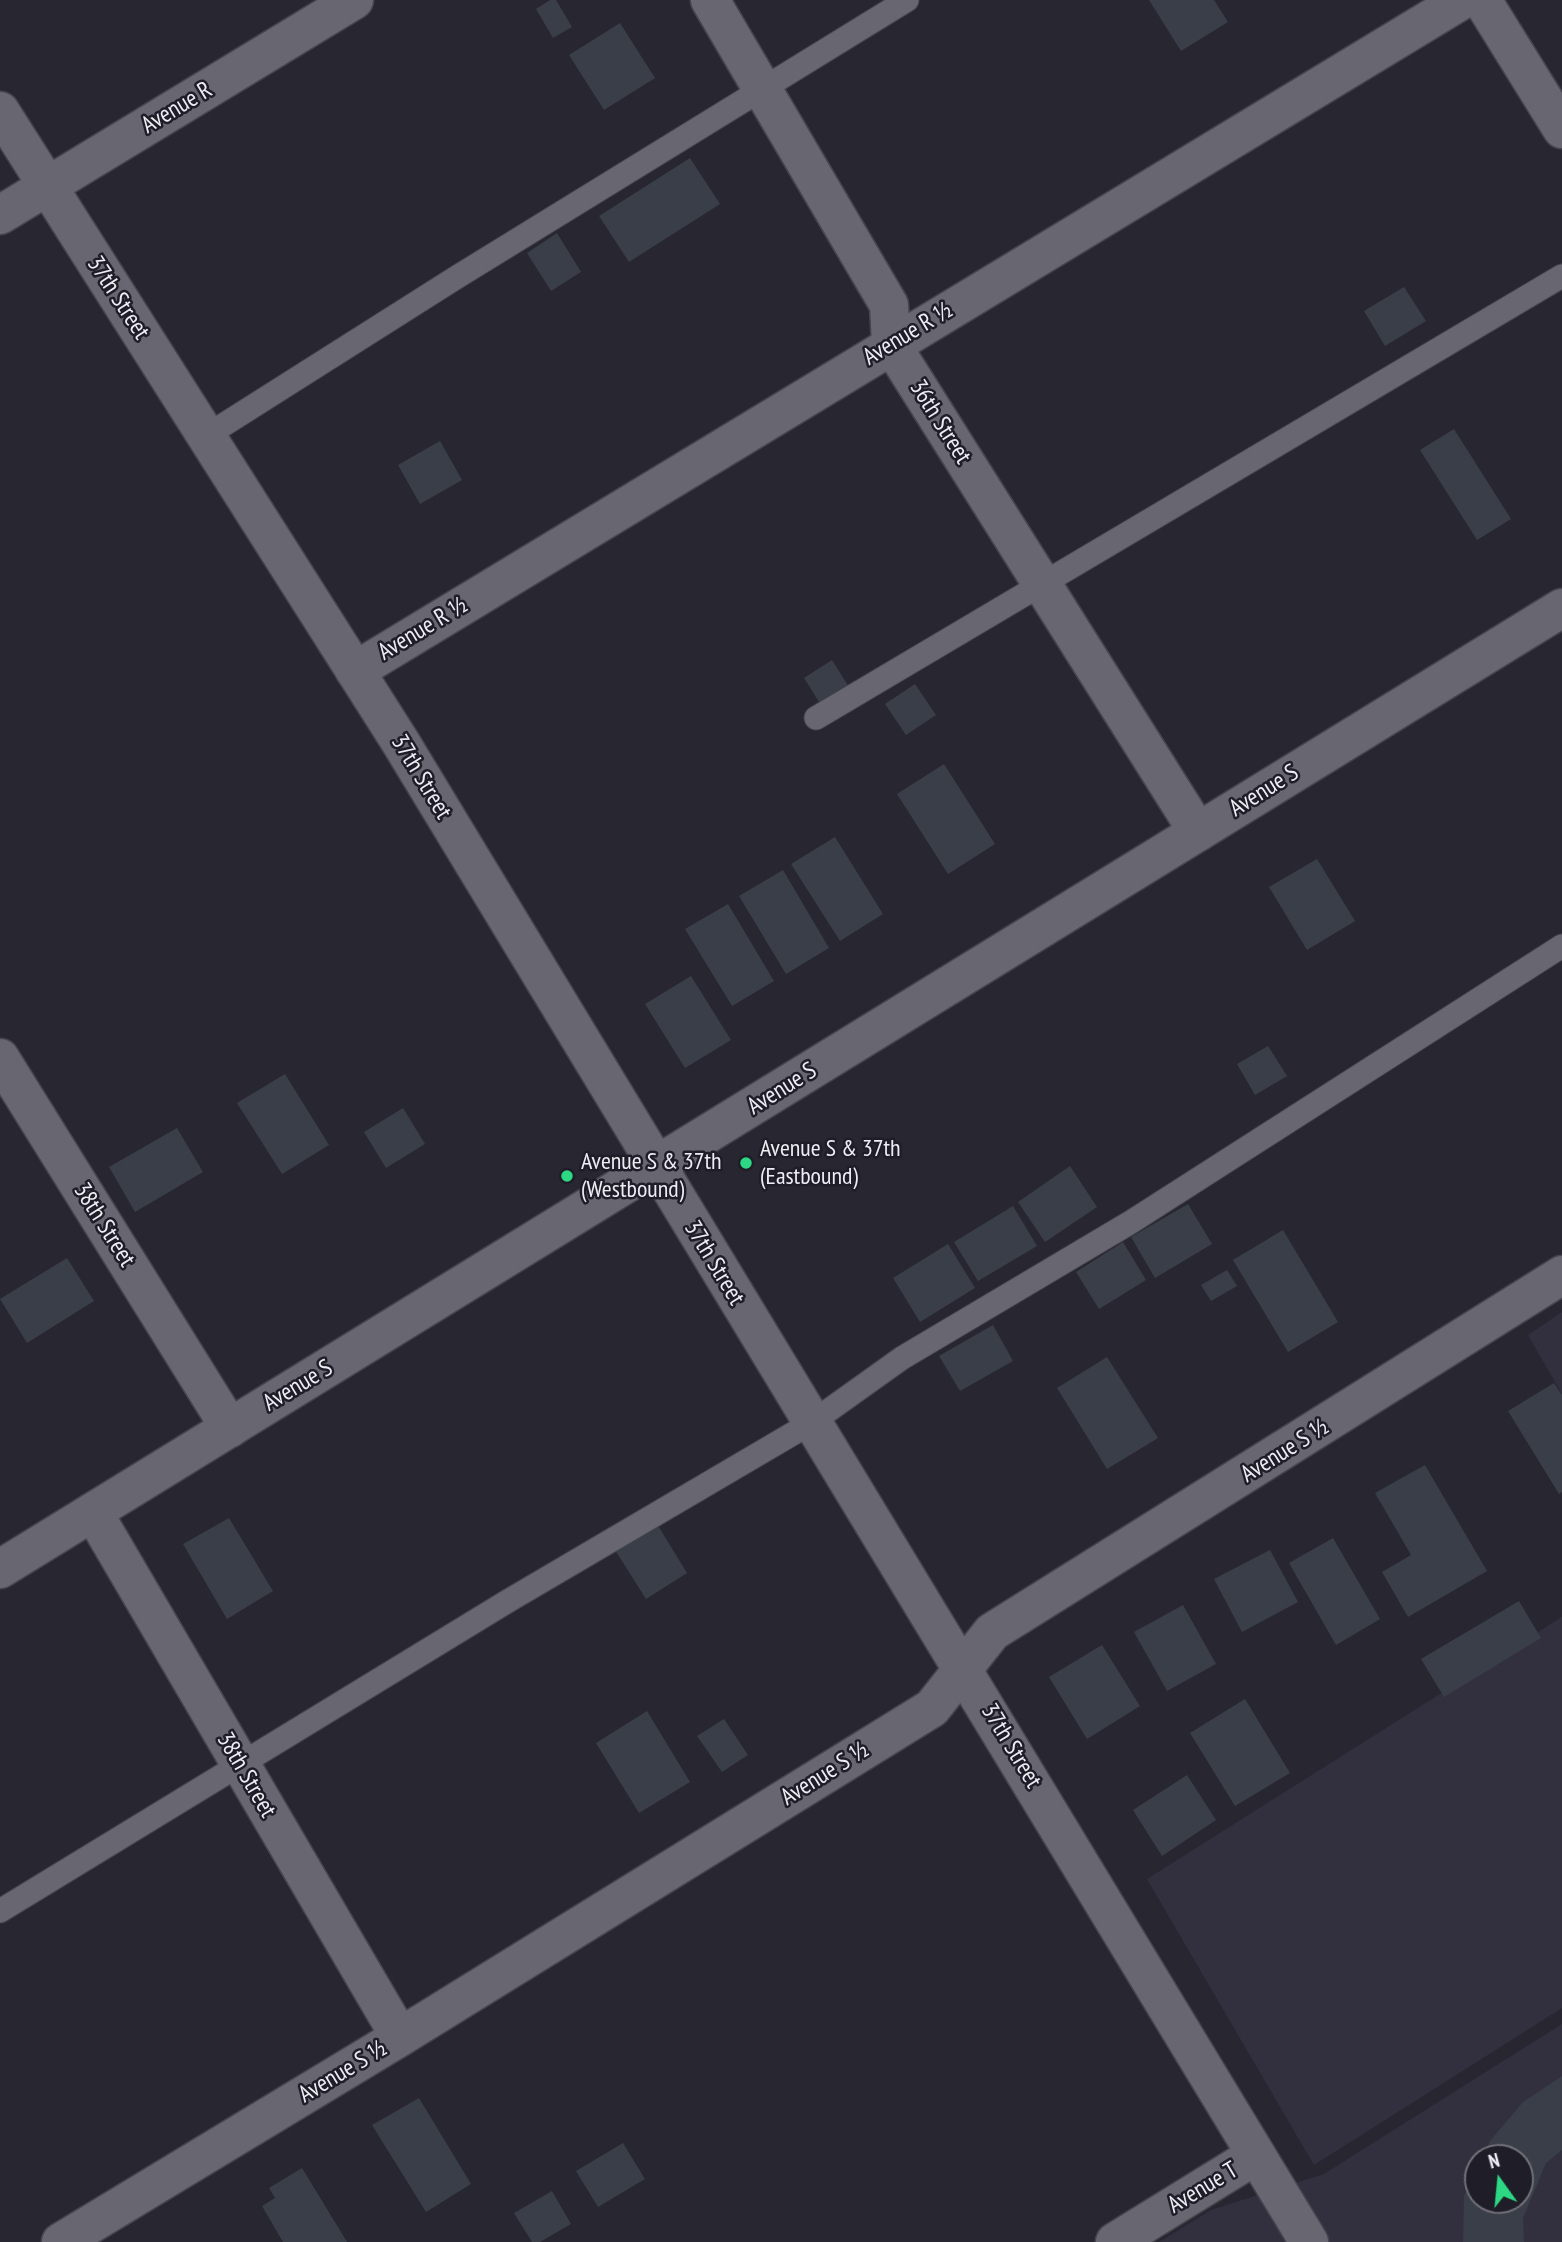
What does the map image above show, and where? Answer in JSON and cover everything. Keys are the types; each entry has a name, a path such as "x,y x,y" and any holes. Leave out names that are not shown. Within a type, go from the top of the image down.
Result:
{"street":[{"name":"Avenue R","path":"0,215 354,0"},
{"name":"36th Street","path":"710,0 889,305 891,344 1198,832"},
{"name":"Avenue R ½","path":"355,671 1462,0"},
{"path":"1482,0 1562,130"},
{"name":"37th Street","path":"0,111 355,671 811,1423 964,1669 1309,2242"},
{"name":"Avenue S","path":"0,1569 1562,608"},
{"name":"38th Street","path":"0,1058 230,1428"},
{"name":"Avenue S ½","path":"61,2242 400,2038 932,1708 992,1632 1562,1275"},
{"name":"38th Street","path":"93,1512 400,2038"},
{"name":"Avenue T","path":"1115,2242 1256,2155"}],"lane":[{"path":"206,436 907,0"},
{"path":"816,718 1562,276"},
{"path":"0,1911 508,1601 811,1423 902,1358 1131,1222 1562,946"}],"shaded area":[{"path":"1562,1312 1562,1394 1528,1335"},
{"path":"1562,1617 1562,2008 1314,2165 1147,1879"},
{"path":"1562,2024 1562,2242 1159,2242 1211,2210 1324,2174"}],"building":[{"path":"550,0 556,0 572,27 553,38 536,9"},
{"path":"1149,0 1214,0 1228,22 1181,51"},
{"path":"620,23 655,78 604,110 569,55"},
{"path":"690,158 720,204 629,262 599,216"},
{"path":"557,233 581,272 551,291 527,253"},
{"path":"1404,287 1426,321 1385,346 1364,311"},
{"path":"1454,429 1511,519 1477,540 1420,450"},
{"path":"440,441 462,480 420,504 398,465"},
{"path":"832,660 849,687 821,705 804,678"},
{"path":"915,684 936,715 906,735 885,704"},
{"path":"944,764 995,844 948,874 897,794"},
{"path":"835,837 883,914 840,941 791,864"},
{"path":"1317,859 1355,921 1307,950 1269,887"},
{"path":"783,870 829,948 786,974 739,896"},
{"path":"728,904 774,981 732,1006 685,929"},
{"path":"691,976 731,1040 685,1068 645,1004"},
{"path":"1268,1046 1287,1076 1255,1095 1237,1064"},
{"path":"285,1074 329,1145 282,1174 237,1103"},
{"path":"403,1108 425,1144 386,1168 364,1132"},
{"path":"177,1128 203,1172 135,1212 109,1167"},
{"path":"1070,1166 1097,1207 1045,1242 1018,1202"},
{"path":"1188,1204 1212,1244 1155,1278 1131,1237"},
{"path":"1013,1206 1037,1246 978,1281 954,1242"},
{"path":"1283,1230 1338,1322 1288,1352 1233,1260"},
{"path":"1123,1242 1146,1280 1099,1309 1076,1272"},
{"path":"948,1244 975,1288 920,1322 893,1278"},
{"path":"67,1258 94,1301 27,1343 0,1299"},
{"path":"1227,1270 1237,1286 1211,1301 1201,1285"},
{"path":"993,1325 1013,1361 960,1391 939,1356"},
{"path":"1107,1357 1158,1438 1107,1469 1057,1388"},
{"path":"1554,1383 1562,1395 1562,1492 1559,1494 1508,1411"},
{"path":"1425,1465 1487,1571 1408,1617 1382,1572 1411,1555 1375,1493"},
{"path":"229,1518 273,1591 227,1619 183,1544"},
{"path":"657,1524 687,1573 646,1599 615,1550"},
{"path":"1333,1538 1380,1619 1336,1645 1289,1563"},
{"path":"1270,1550 1298,1602 1242,1632 1214,1579"},
{"path":"1519,1601 1541,1638 1444,1697 1421,1659"},
{"path":"1183,1605 1216,1664 1167,1691 1134,1632"},
{"path":"1102,1645 1140,1706 1087,1739 1049,1677"},
{"path":"1245,1699 1290,1773 1235,1806 1190,1733"},
{"path":"647,1711 690,1782 639,1813 596,1743"},
{"path":"724,1719 748,1755 722,1772 697,1736"},
{"path":"1187,1775 1216,1820 1162,1856 1133,1810"},
{"path":"1562,2076 1562,2150 1546,2163 1534,2192 1534,2144 1489,2144 1523,2102"},
{"path":"419,2098 471,2184 426,2212 372,2125"},
{"path":"623,2143 645,2179 598,2207 576,2171"},
{"path":"302,2168 347,2242 283,2242 262,2206 275,2198 269,2188"},
{"path":"552,2191 571,2224 540,2242 532,2242 514,2213"},
{"path":"1464,2196 1464,2214 1525,2214 1524,2242 1463,2242"}],"place":[{"name":"Avenue S & 37th (Eastbound)","path":"746,1163"},
{"name":"Avenue S & 37th (Westbound)","path":"567,1176"}]}
